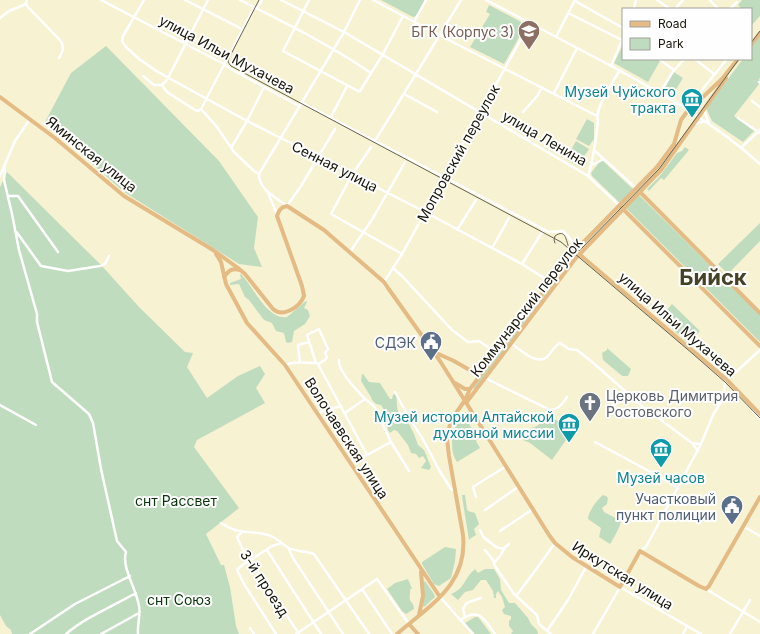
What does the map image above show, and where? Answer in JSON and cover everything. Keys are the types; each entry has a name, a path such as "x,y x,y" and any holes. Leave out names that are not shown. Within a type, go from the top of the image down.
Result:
{"main road":[{"path":"752,40 759,32"},
{"path":"752,43 759,32"},
{"name":"Коммунарский переулок","path":"638,190 661,170 738,60"},
{"name":"Коммунарский переулок","path":"482,377 511,343 577,252 638,190 657,167 674,144 681,123 688,110 732,68"},
{"name":"Яминская улица","path":"0,97 55,138 124,196 213,250 241,270 273,309 284,313 290,310 303,298 304,293 277,216"},
{"path":"681,123 682,128 686,131 689,130"},
{"path":"638,190 760,313"},
{"path":"277,216 281,208 287,206"},
{"name":"Иркутская улица","path":"287,206 324,230 384,282 434,352 466,401 505,467 555,543 568,555 620,587"},
{"name":"улица Ленина","path":"622,207 760,346"},
{"name":"Волочаевская улица","path":"213,250 221,262 224,277 229,290 247,323 285,365 440,597"},
{"name":"улица Ильи Мухачева","path":"577,252 727,380 760,414"},
{"path":"224,277 227,272 232,269 241,270"},
{"name":"Коммунарский переулок","path":"466,401 497,353 553,284"},
{"path":"434,352 454,361 482,377"},
{"path":"453,382 472,391"},
{"path":"397,634 440,597 456,577 462,558 462,535 448,450 448,434 452,419 466,401"},
{"path":"440,597 446,594 455,583 465,558 465,535 451,456 450,439 453,423 466,401"},
{"path":"620,587 640,551 706,589 760,497"},
{"path":"419,615 423,596 420,568"},
{"path":"409,624 418,634"}],"street":[{"path":"26,4 27,0"},
{"name":"улица Ильи Мухачева","path":"101,0 224,64 299,106"},
{"path":"135,17 144,0"},
{"path":"185,0 242,29"},
{"path":"162,86 208,0"},
{"path":"240,0 294,28 371,73"},
{"path":"200,109 242,29 262,0"},
{"name":"улица Ленина","path":"281,0 383,54 588,176 622,207"},
{"path":"309,0 283,51 359,91 383,54 404,16"},
{"path":"277,216 267,191 259,179 259,174 344,32 360,0"},
{"path":"374,0 439,36 554,93 596,116"},
{"path":"414,22 426,0"},
{"path":"375,141 461,0"},
{"path":"486,0 620,70 660,93 699,117 742,147 760,164"},
{"path":"556,37 575,0 622,27"},
{"path":"657,0 669,8"},
{"path":"676,8 683,0"},
{"path":"710,0 717,8"},
{"path":"731,8 737,2"},
{"path":"0,18 10,10 26,4"},
{"path":"26,4 61,42 63,50 59,58"},
{"path":"568,13 622,39 611,66"},
{"name":"Сенная улица","path":"135,17 122,39 124,45 154,70 247,121 425,212 522,264 553,284"},
{"name":"Мопровский переулок","path":"384,282 402,254 530,23"},
{"path":"554,93 577,48"},
{"path":"660,60 674,70"},
{"path":"660,93 674,70 683,60"},
{"path":"696,60 714,74"},
{"path":"688,110 726,60"},
{"path":"588,176 592,165 598,120 596,116 620,70"},
{"path":"143,76 154,85 162,86 167,92 189,106 197,110 200,109 217,126 231,148 254,171 259,174"},
{"path":"331,117 347,86"},
{"path":"231,148 247,121 264,87"},
{"path":"524,112 542,87"},
{"path":"404,94 436,112"},
{"path":"752,101 760,107"},
{"path":"301,102 551,233 560,230 563,231 568,236 577,252"},
{"path":"706,107 705,113 709,124"},
{"path":"738,118 759,131 742,147"},
{"path":"0,176 15,141 30,119"},
{"path":"694,124 702,122 709,124"},
{"path":"267,191 287,206 335,129"},
{"path":"371,147 352,175 331,214 402,254"},
{"path":"594,150 638,190"},
{"path":"592,165 604,159"},
{"path":"350,252 364,232 406,162"},
{"path":"4,166 4,180 16,232 18,250 37,314 37,322 52,382 89,414 93,423 101,469 117,541 126,552 125,556 136,594 140,613 137,627 138,634"},
{"path":"8,196 18,196 58,252"},
{"path":"458,230 476,200"},
{"path":"492,248 509,218"},
{"path":"522,264 544,229"},
{"path":"16,232 41,266 68,271 100,266 106,263 109,256"},
{"path":"393,268 454,332 468,342 477,341 483,343 497,353"},
{"path":"285,365 292,363 317,364 327,358 325,353 328,349 319,329 306,334 308,342 317,364 367,455"},
{"path":"300,363 298,345 308,342"},
{"path":"511,343 539,360 546,358 558,343 577,350 642,406 692,443 698,451"},
{"path":"640,551 646,547 698,451 713,414 724,397 724,386 727,380 760,350"},
{"path":"339,360 339,365 356,390 374,406 391,442 409,471"},
{"path":"482,377 550,410 557,409 567,397"},
{"path":"396,392 405,411 424,441 439,470 451,489 455,491"},
{"path":"345,413 365,399"},
{"path":"0,405 36,425"},
{"path":"317,413 341,406"},
{"path":"755,409 752,412 760,419"},
{"path":"350,463 391,442"},
{"path":"596,442 604,448 678,488"},
{"path":"692,443 701,444"},
{"path":"476,497 473,487 505,467"},
{"path":"485,510 518,487"},
{"path":"500,531 533,509"},
{"path":"221,523 242,532 265,534 276,537 288,547 311,553 316,557 369,634"},
{"path":"743,526 760,536"},
{"path":"480,530 484,538 492,544 499,549 504,548"},
{"name":"3-й проезд","path":"242,532 237,536 237,539 298,634"},
{"path":"276,634 244,584 238,572 238,568 275,545 282,543"},
{"path":"516,596 555,543"},
{"path":"494,563 504,548 509,544"},
{"path":"288,547 293,558 343,634"},
{"path":"267,550 321,634"},
{"path":"485,550 516,596 537,615 539,624 551,634"},
{"path":"548,631 568,600 586,567"},
{"path":"30,634 75,604 130,576"},
{"path":"298,634 328,611 376,579 409,624"},
{"path":"593,634 620,587"},
{"name":"Иркутская улица","path":"620,587 701,634"},
{"path":"362,589 392,634"},
{"path":"706,589 760,622"},
{"path":"66,634 86,620 136,594"},
{"name":"Волочаевская улица","path":"440,597 473,634"},
{"path":"465,617 463,609 466,604 481,598"},
{"path":"730,634 750,600"},
{"path":"101,634 140,613"},
{"path":"460,620 471,614 478,615 487,622 495,634"},
{"path":"683,634 688,627"},
{"path":"250,628 254,634"}],"green space":[{"path":"381,0 425,0 416,16 413,17"},
{"path":"742,0 760,0 760,16 752,25 752,8 741,8 738,5"},
{"path":"489,5 523,23 522,32 504,64 470,47 490,14 486,12"},
{"path":"760,35 760,83 734,116 754,131 743,142 712,121 706,108 742,60 752,60 752,47"},
{"path":"106,46 219,161 258,217 254,248 262,267 239,264 124,192 45,122 71,73"},
{"path":"622,47 622,60 660,61 648,82 614,63"},
{"path":"674,72 683,78 672,96 663,90"},
{"path":"587,119 594,123 594,139 589,146 576,139"},
{"path":"576,141 589,149 578,166 566,159"},
{"path":"685,147 689,150 664,180 661,178 649,191 647,189 659,177 677,153 682,151"},
{"path":"601,160 633,189 620,203 592,176 591,173"},
{"path":"7,172 102,266 139,307 185,352 193,353 187,367 207,398 238,376 260,366 265,374 256,388 265,403 197,440 194,447 239,508 206,534 221,565 224,565 230,587 236,626 239,634 12,634 11,630 6,626 0,615 0,187"},
{"path":"639,195 760,315 760,342 626,208"},
{"path":"760,223 760,241 728,274 718,264"},
{"path":"241,274 267,308 280,317 287,317 306,301 307,302 304,308 308,310 310,316 305,324 294,331 292,342 286,342 284,333 276,331 272,323 264,320 245,297 239,284 230,285 230,283 241,279"},
{"path":"550,285 552,286 475,389 473,388"},
{"path":"672,304 700,331 688,343 660,318"},
{"path":"607,348 631,369 628,376 621,375 603,360 602,353 607,350"},
{"path":"362,374 369,382 380,383 390,399 392,399 393,395 395,394 397,397 397,406 401,420 408,422 418,445 424,450 431,467 429,470 421,468 426,461 423,456 419,458 416,454 411,453 408,445 397,431 394,430 390,433 388,431 385,412 381,405 376,404 372,400 361,381"},
{"path":"462,412 466,412 471,419 469,424 478,437 476,441 480,448 457,462 452,450 452,443 456,423"},
{"path":"548,417 551,417 573,430 552,460 530,443 523,440 531,428 537,426"},
{"path":"462,495 465,495 468,511 475,513 479,524 474,529 476,535 469,540 463,503"},
{"path":"603,495 608,498 607,504 602,508 604,512 621,521 610,544 599,537 601,528 588,519 593,506"},
{"path":"445,547 456,549 455,561 451,578 439,586 434,584 422,562"},
{"path":"475,569 478,573 485,569 494,569 500,579 501,590 509,603 515,603 537,630 538,634 511,634 513,631 509,626 509,621 511,616 504,614 502,610 505,607 502,597 498,591 496,598 494,598 493,591 486,580 481,580 473,590 465,592 458,600 451,594 456,592 462,586 471,572"},
{"path":"408,579 412,589 410,589 410,599 414,609 406,614 402,611 387,589 395,583"},
{"path":"425,581 435,597 424,607 423,606"},
{"path":"475,617 478,617 491,634 475,634 465,623"}],"tram line":[{"path":"259,0 229,58 228,62 231,66 561,242 725,382 760,418"},
{"path":"752,42 760,31"},
{"path":"572,250 580,250 659,169 738,60"},
{"path":"555,243 555,236 563,234 569,248"}],"place":[{"name":"БГК (Корпус 3)","path":"529,50"},
{"name":"Музей Чуйского тракта","path":"692,118"},
{"name":"СДЭК","path":"431,362"},
{"name":"Церковь Димитрия Ростовского","path":"590,422"},
{"name":"Музей истории Алтайской духовной миссии","path":"569,444"},
{"name":"Музей часов","path":"661,468"},
{"name":"Участковый пункт полиции","path":"732,526"}],"district":[{"name":"Бийск","path":"713,277"}],"park label":[{"name":"снт Рассвет","path":"176,500"},
{"name":"снт Союз","path":"179,599"}]}
